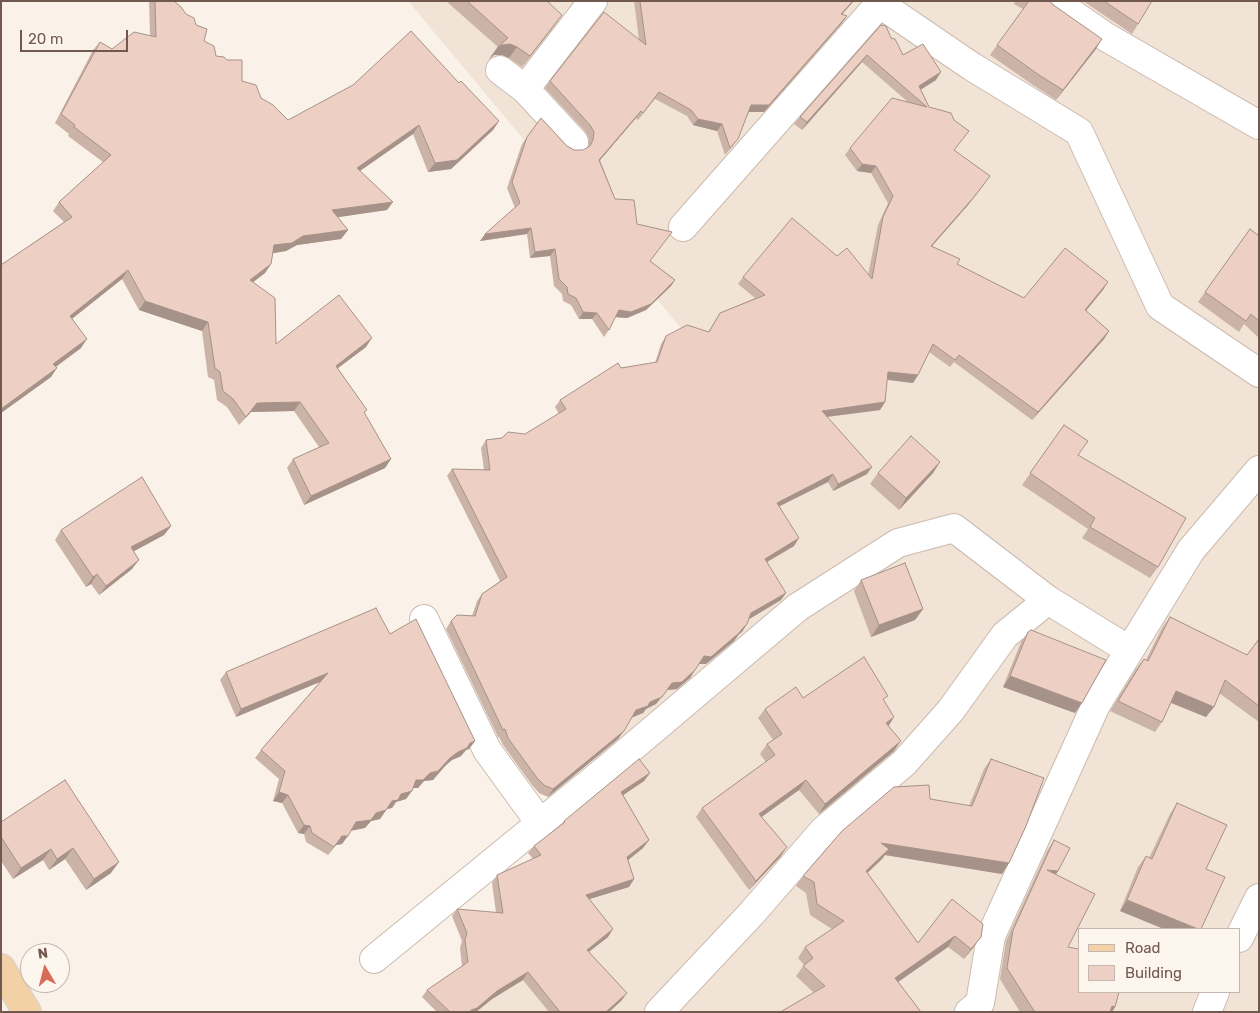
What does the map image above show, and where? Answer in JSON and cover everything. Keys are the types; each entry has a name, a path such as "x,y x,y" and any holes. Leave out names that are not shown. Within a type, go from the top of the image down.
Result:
{"main road":[{"path":"1,968 27,1012"}],"street":[{"path":"525,89 593,1"},
{"path":"1054,1 1106,37 1259,125"},
{"path":"684,227 881,2 971,66 1079,132 1160,306 1259,373"},
{"path":"500,70 525,89 574,142"},
{"path":"969,1012 980,1003 991,936 1096,705 1192,550 1259,470"},
{"path":"374,959 798,607 898,543 954,528 1048,600 1129,650"},
{"path":"659,1012 752,913 824,830 904,763 952,710 1005,634 1048,600"},
{"path":"424,619 487,750 540,823"},
{"path":"1240,936 1259,898"},
{"path":"1207,1012 1215,993"}],"shaded area":[{"path":"408,1 1259,1 1259,1012 445,1012 722,545 696,346"}],"building":[{"path":"155,1 174,1 186,14 194,18 196,25 207,29 204,41 214,46 216,56 224,57 227,60 242,60 242,81 256,85 261,98 273,105 288,120 353,85 411,31 459,83 461,81 499,121 457,160 435,163 419,125 357,168 393,202 332,210 348,230 303,236 292,243 274,245 271,264 250,280 275,298 276,344 339,295 372,338 336,366 367,410 364,412 391,459 311,496 293,459 329,443 300,402 257,403 246,417 233,399 223,391 220,372 215,368 208,322 145,301 128,270 70,316 87,339 53,364 57,368 1,409 1,265 72,217 59,202 111,155 74,127 75,125 61,114 100,42 112,49 134,32 156,37"},
{"path":"467,1 547,1 562,15 530,56 510,44 497,48 508,38"},
{"path":"640,1 853,1 841,14 847,16 769,105 751,105 738,139 730,148 722,124 698,119 691,110 659,92 643,113 641,111 599,160 615,199 634,200 637,224 672,232 650,261 675,280 651,304 631,312 619,310 609,330 597,313 583,312 576,298 568,294 567,287 559,279 555,249 535,252 531,228 485,234 520,203 512,182 527,137 541,118 567,146 574,150 583,150 590,146 594,132 590,125 550,81 604,12 646,45"},
{"path":"1029,1 1050,1 1102,39 1063,90 997,45"},
{"path":"1104,1 1152,1 1138,24"},
{"path":"881,25 886,26 891,38 895,39 903,55 923,44 941,72 919,86 929,107 951,113 954,120 969,131 954,150 990,176 931,246 960,259 957,264 1024,298 1065,248 1108,282 1085,310 1109,331 1038,412 959,355 955,360 933,344 918,375 888,372 885,402 822,411 872,467 838,484 833,474 777,503 799,538 765,559 786,593 751,613 747,624 739,633 711,657 704,656 695,670 682,682 672,683 662,697 650,702 648,706 636,710 624,731 553,789 544,785 537,778 508,738 505,729 503,730 451,621 457,615 475,616 482,594 507,577 452,469 490,470 486,440 502,438 508,432 525,434 566,409 560,400 618,363 621,368 657,362 666,336 687,325 709,332 720,313 765,295 743,277 792,218 837,256 847,248 872,279 883,217 893,196 876,166 862,164 850,148 892,98 927,107 867,55 807,122 800,117"},
{"path":"1250,229 1259,236 1259,321 1251,314 1246,321 1205,292"},
{"path":"1064,425 1088,441 1078,455 1186,518 1158,567 1090,527 1095,518 1030,473"},
{"path":"911,436 940,462 906,498 878,473"},
{"path":"142,477 171,526 131,547 139,560 106,586 97,574 93,577 61,530"},
{"path":"905,563 923,609 879,625 861,580"},
{"path":"376,608 390,634 416,619 475,741 450,758 438,771 430,773 423,780 416,780 412,791 401,794 398,800 392,801 386,810 376,813 371,820 356,822 348,836 342,836 334,847 312,833 310,826 304,825 288,795 279,792 285,771 261,750 328,673 241,709 226,672"},
{"path":"1170,617 1247,655 1259,639 1259,706 1225,680 1214,707 1176,691 1162,722 1118,701 1144,659 1148,661"},
{"path":"1031,630 1106,660 1082,703 1010,676 1028,632"},
{"path":"864,657 888,696 883,699 894,717 886,723 901,741 825,804 806,780 759,814 787,847 756,881 702,808 775,755 767,744 782,734 765,709 796,687 803,698"},
{"path":"639,759 650,773 621,792 649,840 627,857 634,879 586,895 613,929 587,950 627,993 606,1012 560,1012 528,972 497,991 470,1012 450,1012 427,990 468,962 465,940 467,933 457,909 503,913 497,875 541,855 534,846"},
{"path":"991,759 1044,778 1026,826 1009,863 881,843 889,849 866,871 918,943 952,899 983,924 981,937 971,949 955,936 895,978 921,1012 783,1012 825,986 803,966 813,958 805,947 844,921 817,904 814,882 803,876 842,831 894,787 929,785 930,799 972,806"},
{"path":"65,780 119,862 94,879 73,848 57,859 51,849 21,868 1,837 1,822"},
{"path":"1177,803 1227,825 1206,869 1225,877 1201,928 1196,928 1127,900 1146,856 1152,859"},
{"path":"1054,840 1070,848 1058,871 1047,870 1095,894 1068,947 1078,949 1078,993 1119,993 1115,1007 1112,1006 1110,1012 1035,1012 1007,968 1013,930"}]}
